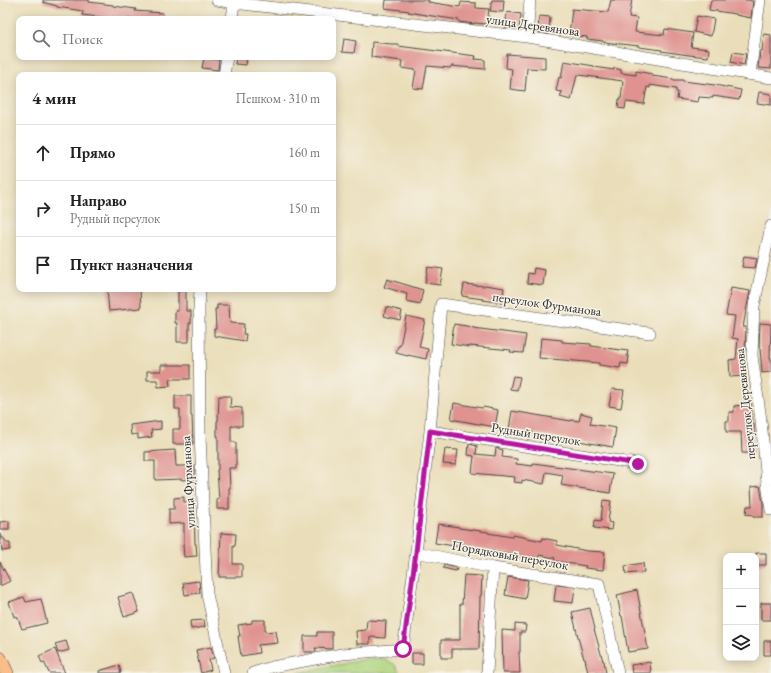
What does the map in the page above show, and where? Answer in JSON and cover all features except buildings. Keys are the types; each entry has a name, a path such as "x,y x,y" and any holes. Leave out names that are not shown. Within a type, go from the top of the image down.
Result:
{"main road":[{"path":"0,658 7,673"}],"street":[{"name":"улица Деревянова","path":"217,0 526,37 771,78"},
{"path":"526,37 530,0"},
{"path":"750,74 760,0"},
{"path":"232,16 234,3"},
{"path":"224,72 226,60"},
{"name":"переулок Деревянова","path":"771,226 754,306 752,356 771,510"},
{"name":"улица Фурманова","path":"200,292 200,435 208,594 224,673"},
{"name":"переулок Фурманова","path":"430,431 441,304 650,333"},
{"path":"253,673 272,667 342,654 403,649 430,431"},
{"name":"Рудный переулок","path":"430,431 638,464"},
{"name":"Порядковый переулок","path":"416,552 493,568 599,584 618,673"},
{"path":"487,673 493,568"}],"green space":[{"path":"380,658 394,664 400,673 296,673 367,659"}],"route":[{"path":"403,649 430,431 638,464"}]}
